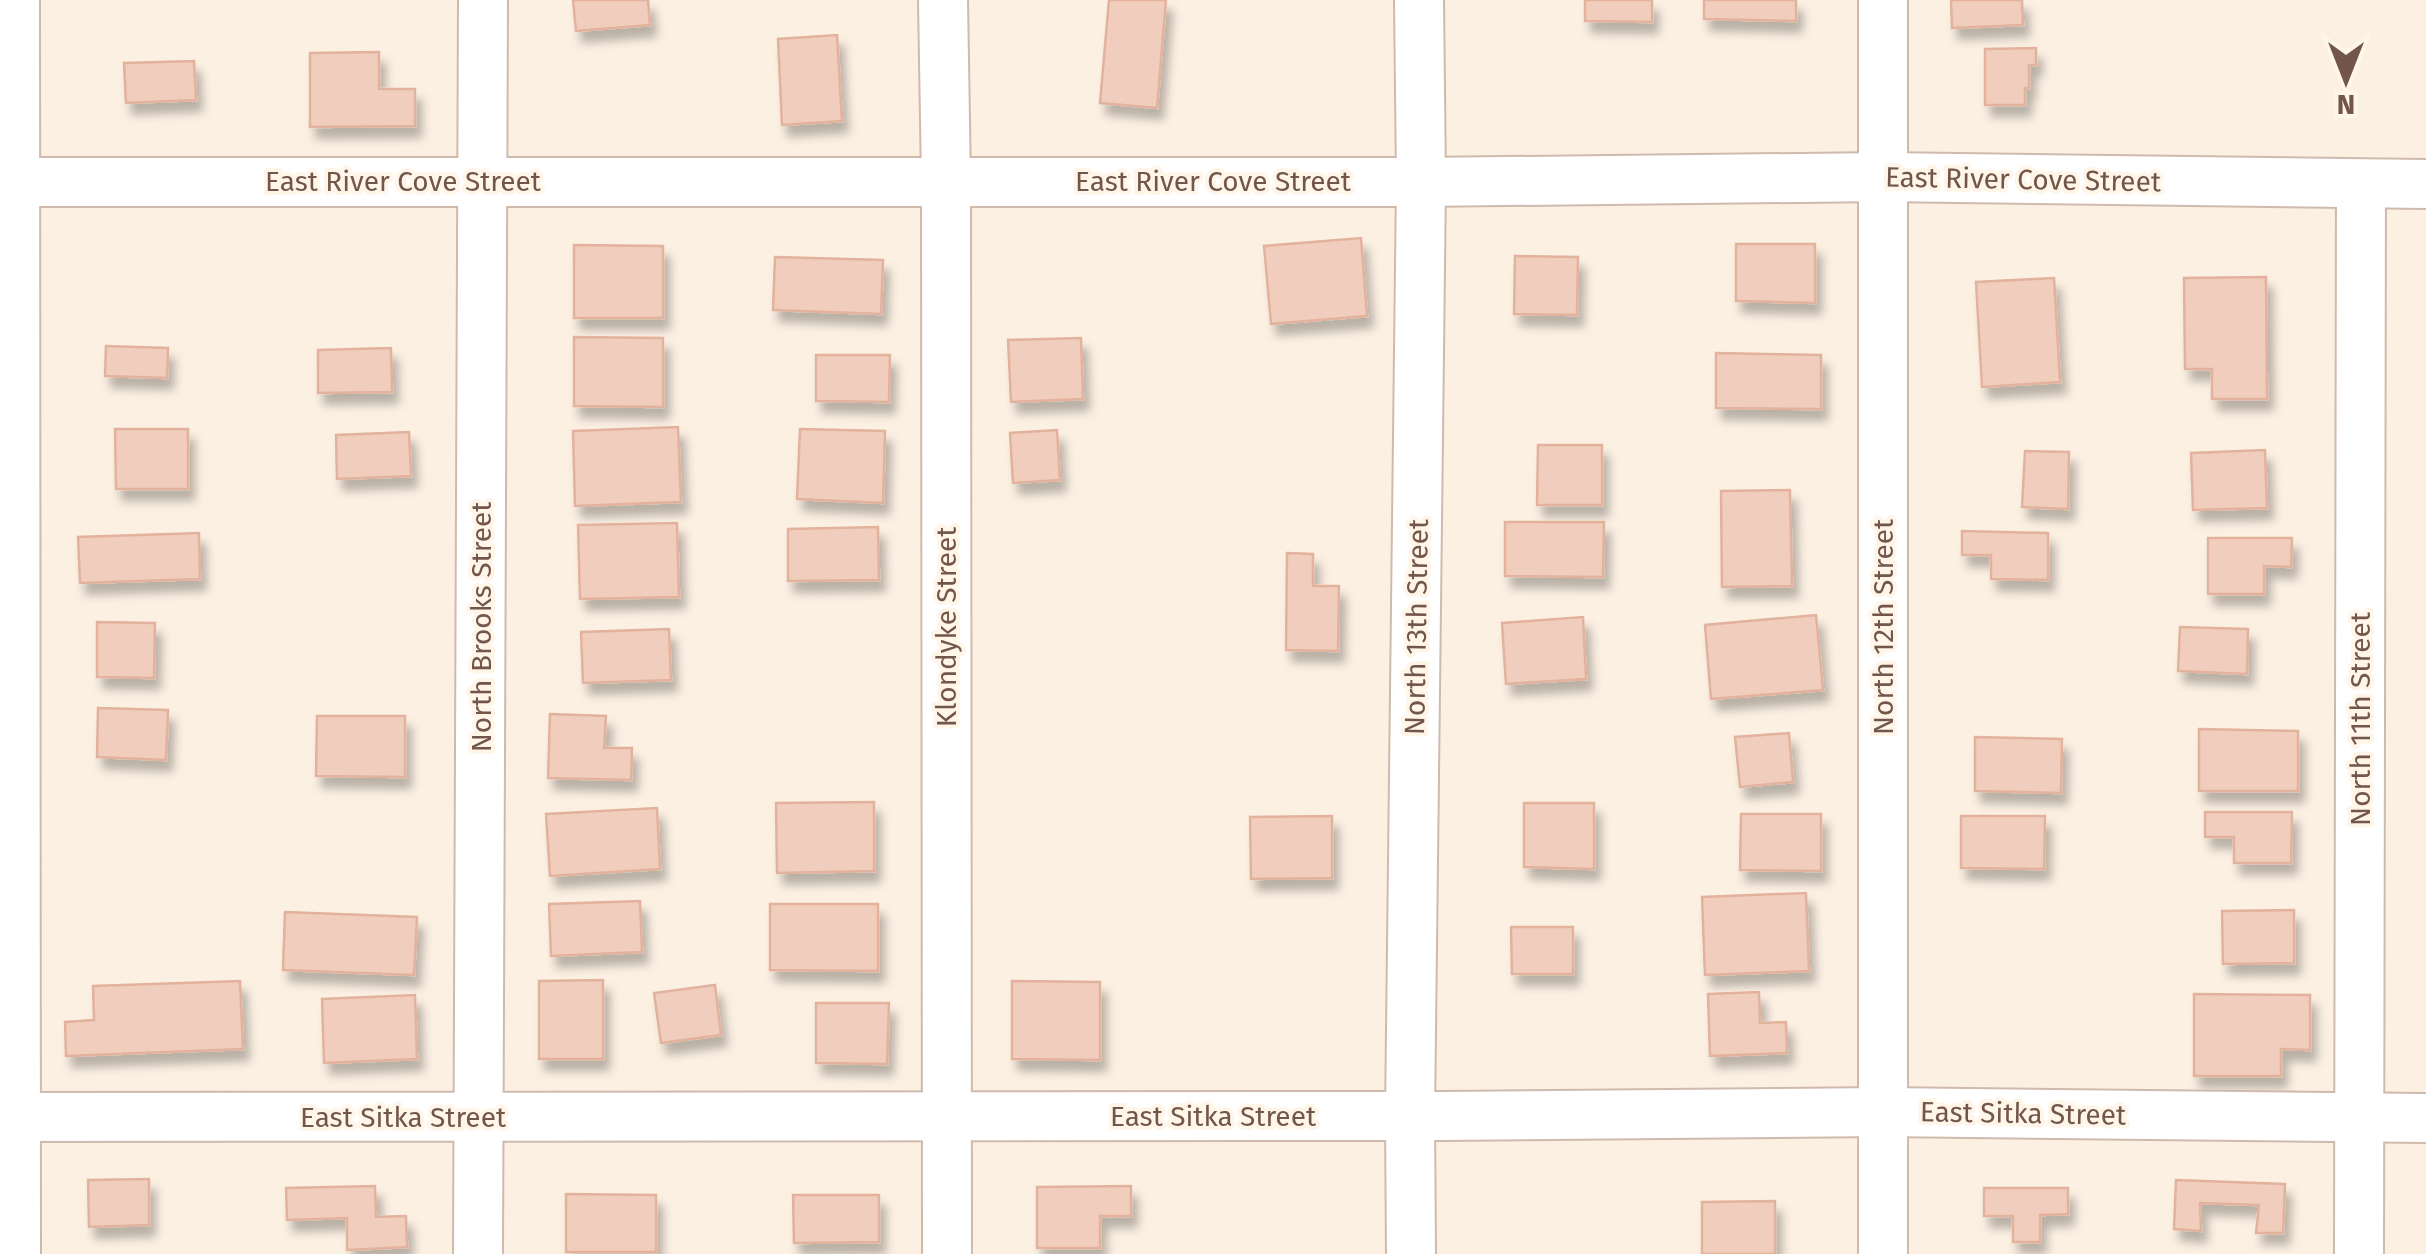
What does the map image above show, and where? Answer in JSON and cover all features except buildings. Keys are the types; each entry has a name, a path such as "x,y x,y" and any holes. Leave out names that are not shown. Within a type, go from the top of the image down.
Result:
{"street":[{"path":"14,0 8,182 8,1117 16,1254"},
{"name":"North Brooks Street","path":"478,1254 482,0"},
{"name":"Klondyke Street","path":"942,0 946,180 946,1254"},
{"name":"North 13th Street","path":"1411,1254 1421,182 1419,0"},
{"name":"North 12th Street","path":"1883,0 1884,1254"},
{"name":"East River Cove Street","path":"8,182 1421,182 1884,177 2426,184"},
{"name":"North 11th Street","path":"2358,1254 2362,184"},
{"name":"East Sitka Street","path":"8,1117 1882,1112 2426,1118"}]}
